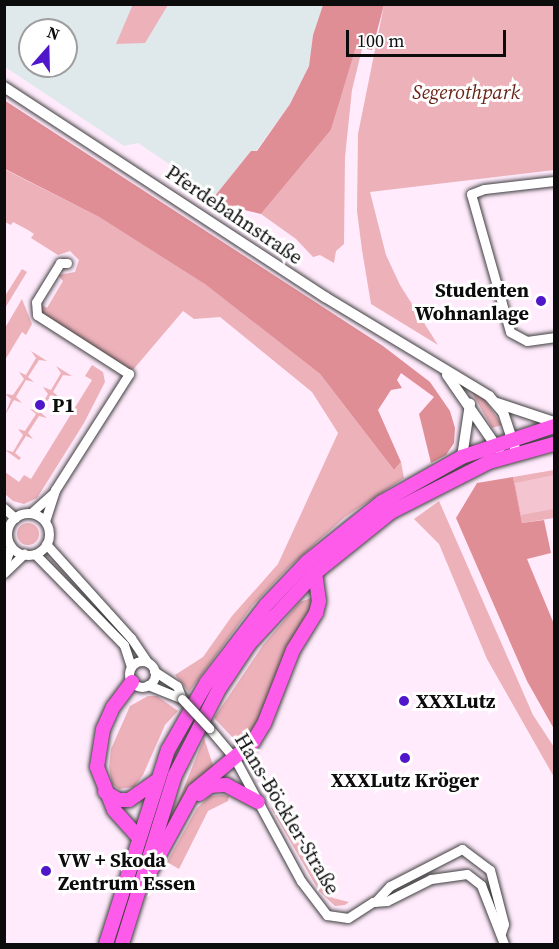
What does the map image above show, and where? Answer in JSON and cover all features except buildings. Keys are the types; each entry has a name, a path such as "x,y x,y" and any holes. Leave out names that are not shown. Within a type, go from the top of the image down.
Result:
{"main road":[{"path":"106,945 156,780 168,750 207,682 266,605 307,562 382,502 462,457 555,424"},
{"path":"122,945 168,794 195,730 249,644 315,573 391,512 450,479 511,455 555,444"},
{"path":"134,901 187,802 201,783 234,759 264,724 293,650 316,613 319,602 315,573"},
{"path":"132,682 113,707 101,740 97,767 114,810 138,837"},
{"path":"105,792 119,800 129,800 156,780"},
{"path":"187,802 210,786 226,785 258,802"}],"street":[{"name":"Pferdebahnstraße","path":"4,87 445,372 497,403 555,424"},
{"path":"555,181 473,191 473,206 510,332 520,340 555,337"},
{"path":"45,521 56,490 129,374 36,315 36,302 60,263 68,263"},
{"name":"Pferdebahnstraße","path":"445,372 470,404 495,445 511,455"},
{"path":"497,403 513,438 511,455"},
{"path":"462,457 470,404"},
{"path":"4,566 11,546 8,532 15,518 31,513 56,490"},
{"path":"4,508 15,518"},
{"path":"11,546 24,554 35,554 46,544 49,531 45,521 31,513"},
{"name":"Hans-Böckler-Straße","path":"46,544 131,638 154,671 177,686 182,699 234,759 301,880 327,915 348,918 375,902 390,886 462,849 490,870 504,924 501,933"},
{"path":"4,573 24,554"},
{"path":"35,554 124,645 131,667 132,682"},
{"path":"131,667 147,662"},
{"path":"148,685 154,671"},
{"name":"Hans-Böckler-Straße","path":"132,682 141,687 148,685 182,699"},
{"name":"Hans-Böckler-Straße","path":"375,902 387,901 431,879 467,874 481,885 501,933"},
{"path":"501,933 504,945"}],"shaded area":[{"path":"4,5 133,5 117,44 145,42 168,5 323,5 313,35 309,66 290,104 256,151 251,151 210,202 172,172 169,164 138,143 124,146 22,78 78,78 78,18 18,18 18,76 5,67"},
{"path":"323,5 384,5 372,50 356,47 331,130 261,214 210,202 251,151 257,151 290,104 309,66 313,35"},
{"path":"4,100 383,346 430,382 450,411 455,428 454,443 446,455 431,463 419,414 434,397 401,373 397,380 402,388 391,390 378,410 401,462 394,470 320,374 205,284 99,217 5,169"},
{"path":"554,475 554,509 521,515 515,483"},
{"path":"513,477 522,523 544,520 551,553 527,559 554,624 554,729 527,681 456,518 477,483"}],"green space":[{"path":"133,4 168,5 145,43 116,44"},
{"name":"Segerothpark","path":"384,5 554,5 554,170 370,192 386,255 400,285 438,345 371,304 362,250 357,211 358,134"},
{"path":"356,46 362,49 352,90 345,157 344,244 336,251 334,263 320,255 313,257 296,239 261,214 331,130"},
{"path":"4,169 99,217 203,282 320,374 394,470 401,462 404,478 345,517 288,568 253,605 189,692 175,675 203,657 232,616 278,564 338,433 312,392 220,317 194,319 183,311 132,371 41,314 40,304 47,308 63,281 58,275 75,272 79,260 70,251 58,255 31,238 34,234 28,230 13,222 11,225 5,222"},
{"path":"22,269 27,272 5,308 5,296"},
{"path":"22,299 32,324 26,335 22,332 5,360 5,328"},
{"path":"31,351 47,361 39,360 28,377 34,382 26,380 16,397 22,403 14,400 5,415 11,399 5,394 13,395 24,379 19,372 26,375 36,358"},
{"path":"92,365 103,372 105,382 84,423 37,498 24,504 13,501 5,494 5,472 19,482 24,475 31,479 92,380 85,376"},
{"path":"56,366 72,376 63,375 53,392 59,397 51,395 40,412 47,418 39,416 28,433 33,439 26,436 15,453 21,458 19,460 5,450 13,452 23,435 18,429 25,431 36,414 30,409 38,411 48,394 43,387 51,390 61,373"},
{"path":"469,387 485,400 502,425 492,428"},
{"path":"554,470 554,518 522,523 513,477"},
{"path":"439,501 533,715 554,747 554,777 487,659 439,544 414,519"},
{"path":"24,523 32,523 39,530 39,538 32,545 24,545 17,538 17,530"},
{"path":"311,598 312,607 257,725 245,740 234,739 214,718 263,645 300,602"},
{"path":"148,696 157,696 178,711 165,725 143,775 134,787 119,789 112,784 109,767 111,749 130,706"},
{"path":"204,738 214,768 189,789 166,832"},
{"path":"210,796 229,796 228,801 208,811 179,869 167,862 197,808"},
{"path":"279,803 333,898 349,902 345,905 335,906 319,891 271,808"}],"place":[{"name":"Studenten Wohnanlage","path":"541,301"},
{"name":"P1","path":"40,405"},
{"name":"XXXLutz","path":"404,701"},
{"name":"XXXLutz Kröger","path":"405,758"},
{"name":"VW + Skoda Zentrum Essen","path":"46,871"}]}
